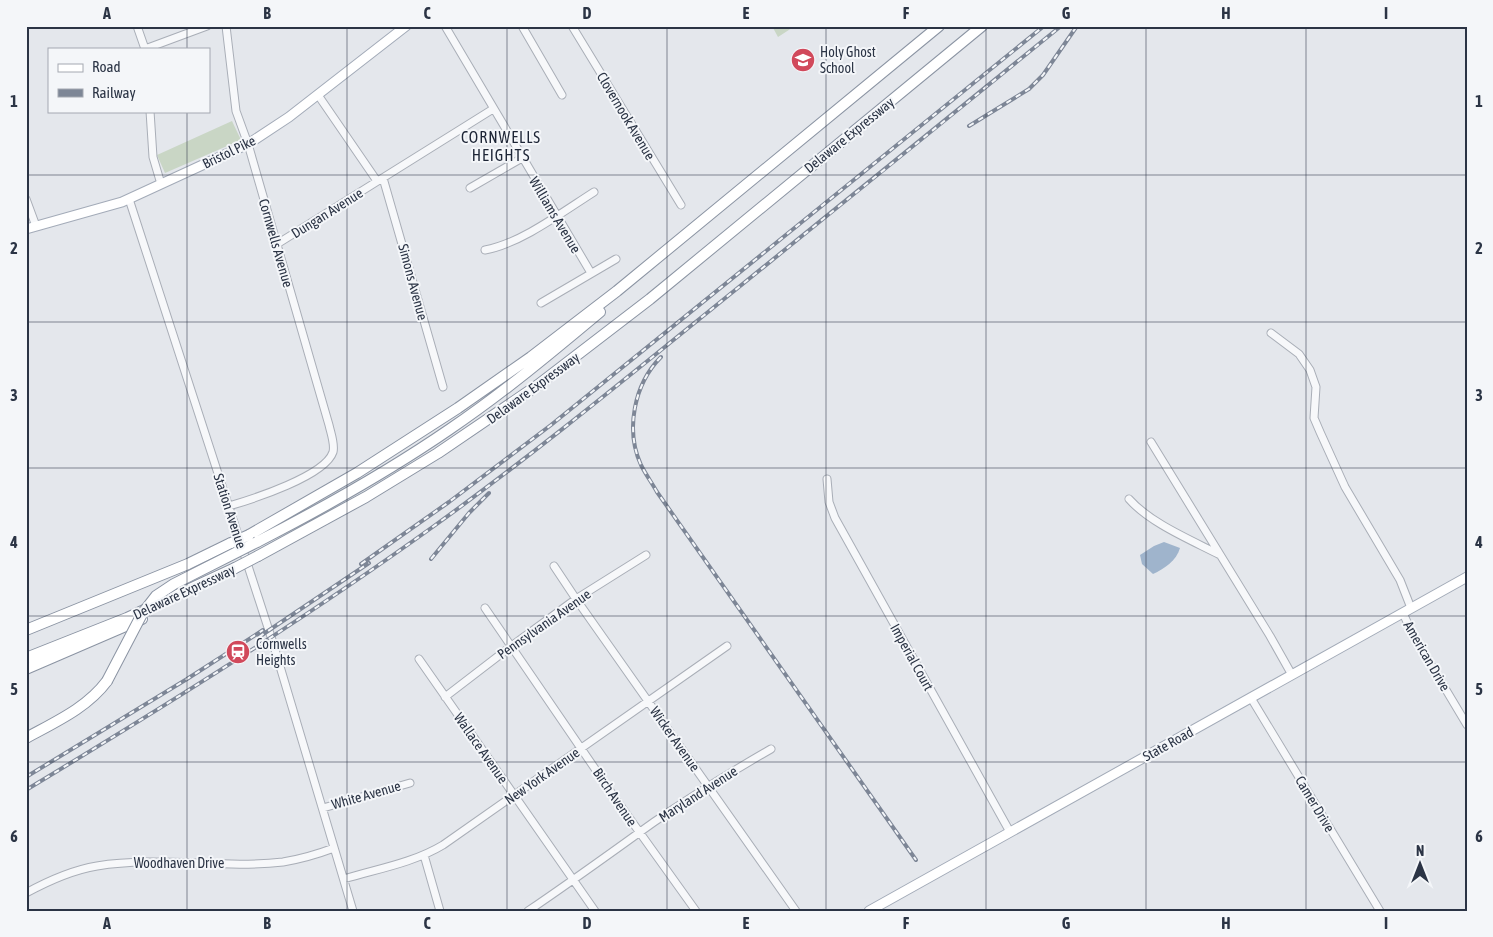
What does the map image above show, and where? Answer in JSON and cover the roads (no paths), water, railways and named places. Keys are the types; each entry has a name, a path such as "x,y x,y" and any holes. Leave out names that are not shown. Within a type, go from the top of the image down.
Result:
{"highway":[{"name":"Delaware Expressway","path":"26,630 188,564 249,535 357,474 492,384 574,324 939,26"},
{"name":"Delaware Expressway","path":"26,658 94,632 235,568 345,509 431,458 545,380 650,299 982,26"},
{"path":"26,738 84,704 95,695 107,681 142,614 156,596 174,584 257,542 370,480 475,411 527,372 676,250 705,218"},
{"path":"26,669 141,620 176,596"}],"main road":[{"name":"Bristol Pike","path":"26,229 129,199 248,144 279,125 406,26"},
{"name":"State Road","path":"869,911 1467,577"}],"street":[{"path":"137,26 145,48"},
{"path":"148,48 207,26"},
{"name":"Cornwells Avenue","path":"226,26 236,112 248,144 334,448 330,459 321,468 291,483 247,501 229,506"},
{"name":"Williams Avenue","path":"445,26 591,273"},
{"path":"522,26 562,95"},
{"name":"Clovernook Avenue","path":"572,26 681,205"},
{"name":"Simons Avenue","path":"318,95 380,180 443,387"},
{"name":"Dungan Avenue","path":"277,244 493,109"},
{"path":"150,112 153,157 161,184"},
{"path":"470,188 522,158"},
{"path":"485,250 508,245 594,192"},
{"name":"Station Avenue","path":"129,199 273,643 353,911"},
{"path":"26,200 36,226"},
{"path":"541,303 616,259"},
{"path":"1271,333 1299,354 1310,370 1316,387 1314,418 1320,432 1346,487 1400,580 1412,608"},
{"path":"1151,442 1270,636 1292,676"},
{"name":"Imperial Court","path":"827,479 829,502 834,518 1010,832"},
{"path":"1129,499 1141,512 1220,556"},
{"name":"Pennsylvania Avenue","path":"445,697 576,599 646,555"},
{"name":"Wicker Avenue","path":"554,566 796,911"},
{"name":"Birch Avenue","path":"485,608 510,647 696,911"},
{"name":"American Drive","path":"1403,613 1412,633 1467,725"},
{"name":"New York Avenue","path":"344,879 424,854 443,845 727,646"},
{"name":"Wallace Avenue","path":"419,659 595,911"},
{"name":"Camer Drive","path":"1251,698 1380,911"},
{"name":"Maryland Avenue","path":"528,911 708,786 771,748"},
{"name":"White Avenue","path":"323,808 410,783"},
{"name":"Woodhaven Drive","path":"26,892 63,876 98,866 127,863 282,862 334,848"},
{"path":"424,854 440,911"}],"water":[{"path":"1164,542 1180,548 1170,564 1153,574 1142,564 1140,555"}],"railway":[{"path":"361,564 449,502 551,425 1044,26"},
{"path":"26,790 284,629 334,596 472,498 623,381 1061,26"},
{"path":"969,126 1029,89 1043,75 1077,26"},
{"path":"661,357 644,380 635,408 634,437 641,465 657,492 916,860"},
{"path":"431,559 469,513 489,493"},
{"path":"259,637 369,563"},
{"path":"26,777 187,679 263,630"}],"place":[{"name":"Holy Ghost School","path":"803,60"},
{"name":"Cornwells Heights","path":"238,652"}],"district":[{"name":"CORNWELLS HEIGHTS","path":"501,146"}]}
